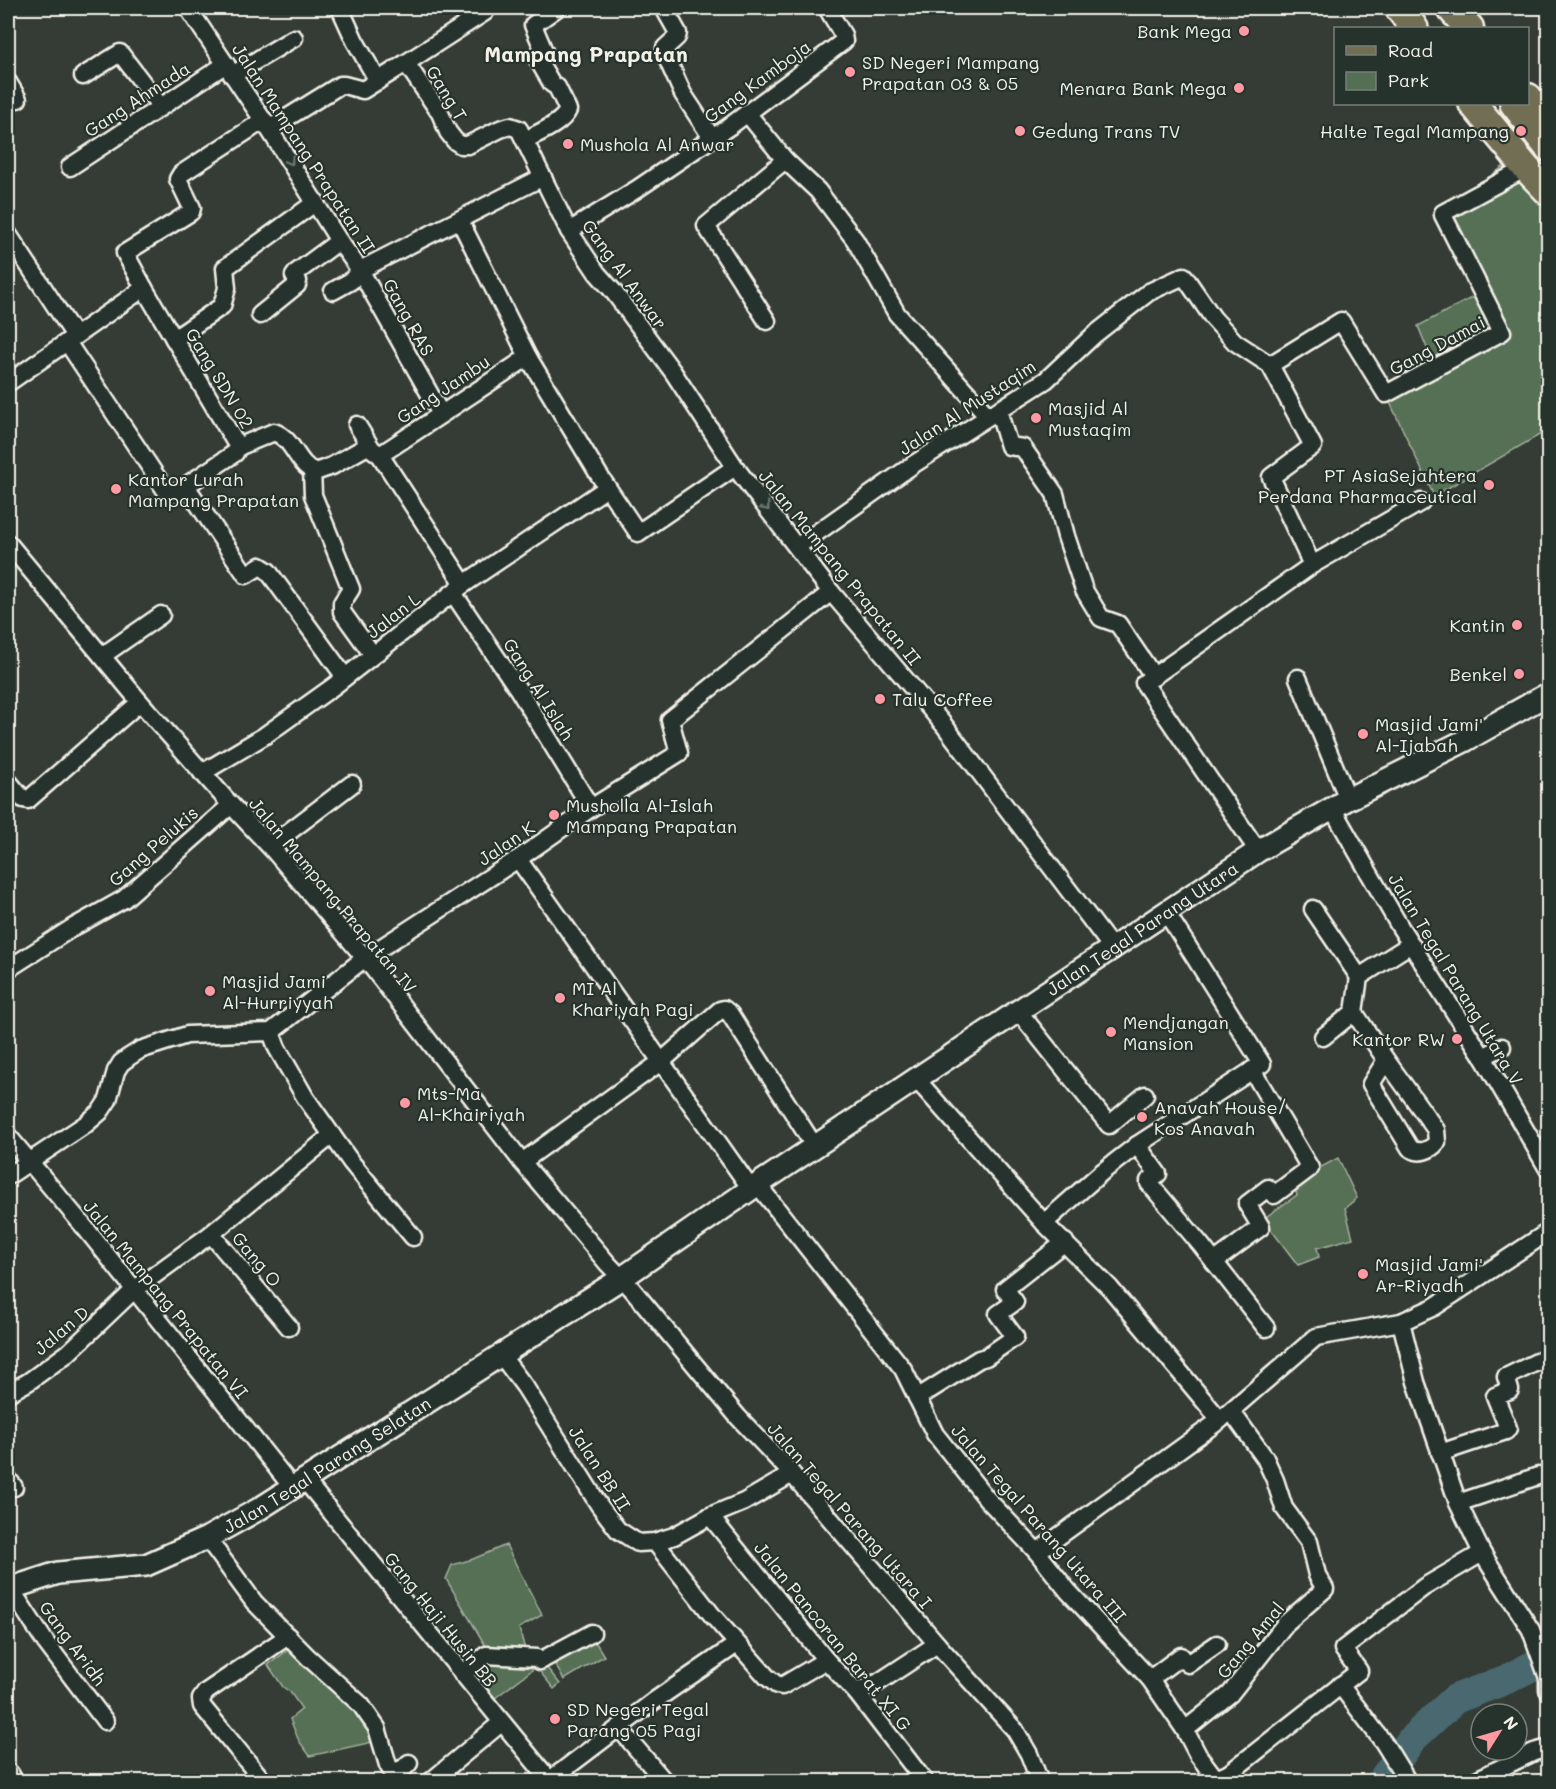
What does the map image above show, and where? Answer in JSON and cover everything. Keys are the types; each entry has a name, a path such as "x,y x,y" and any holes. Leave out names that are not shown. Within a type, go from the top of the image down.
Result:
{"highway":[{"path":"1449,8 1468,27"},
{"path":"1529,100 1548,119"}],"main road":[{"path":"1399,8 1413,27"},
{"path":"1449,8 1460,27"},
{"path":"1474,105 1548,191"},
{"path":"1515,105 1548,147"}],"street":[{"name":"Jalan Mampang Prapatan II","path":"188,8 267,125 339,241 360,270 460,220 528,357 638,533 735,467 798,546 831,592 944,725 1113,949"},
{"path":"340,8 355,41 378,81"},
{"path":"460,220 543,177 525,140 560,120 568,110 557,87 552,84 537,60 544,54 544,51 533,25 557,8"},
{"path":"664,8 678,33 677,37 665,48 665,54 683,94 712,138"},
{"name":"Gang Kamboja","path":"569,231 637,189 712,138 844,41 843,35 827,8"},
{"path":"406,63 484,12"},
{"name":"Gang Ahmada","path":"70,167 161,107 229,69 294,38"},
{"path":"82,76 120,53 161,107"},
{"name":"Gang T","path":"267,125 340,85 363,90 406,63 440,113 448,132 461,145 468,145 510,126 519,129 525,140"},
{"path":"8,82 18,99"},
{"path":"747,112 785,160 818,192 855,240 897,314 993,413 1009,447 1023,448 1055,494 1084,590 1101,618 1118,624 1154,677"},
{"name":"Gang SDN 02","path":"71,339 170,495 235,453 238,447 125,253 191,212 192,208 178,179 181,174 267,125"},
{"path":"767,321 706,226 785,160"},
{"name":"Gang Damai","path":"1270,365 1341,321 1386,394 1501,333 1443,213 1526,168"},
{"name":"Gang Al Anwar","path":"543,177 569,231 597,273 673,372 735,467"},
{"path":"174,339 222,306 227,288 225,268 316,202"},
{"path":"8,234 71,339"},
{"path":"260,315 297,285 298,281 294,276 297,272 339,241"},
{"path":"333,291 351,281 360,270"},
{"name":"Gang RAS","path":"360,270 441,414"},
{"name":"Jalan Al Mustaqim","path":"798,546 993,413 1046,380 1094,335 1149,292 1184,276 1213,318 1235,342 1270,365"},
{"path":"8,383 144,288"},
{"name":"Gang Jambu","path":"312,470 315,472 374,450 441,414 528,357"},
{"path":"1270,365 1313,446 1271,477 1312,565"},
{"name":"Gang Al Islah","path":"357,425 591,808"},
{"path":"238,447 274,432 288,440 308,469 312,470 313,495 351,590 342,603 342,612 373,655"},
{"path":"186,486 246,575 260,566 268,571 345,677"},
{"name":"Jalan L","path":"202,773 264,736 345,677 458,589 608,488"},
{"path":"1258,851 1144,683 1312,565 1421,502"},
{"name":"Jalan Mampang Prapatan IV","path":"8,543 140,702 270,846 365,958 522,1162 622,1278"},
{"name":"Jalan K","path":"271,1032 365,958 518,859 591,808 679,753 670,720 831,592"},
{"path":"102,656 161,615"},
{"name":"Jalan Tegal Parang Utara V","path":"1298,678 1340,803 1411,944 1483,1057 1548,1169"},
{"name":"Jalan Tegal Parang Utara","path":"622,1278 754,1187 1258,851 1340,803 1466,740 1548,694"},
{"path":"8,782 23,800 28,800 140,702"},
{"path":"270,846 352,784"},
{"name":"Gang Pelukis","path":"8,969 72,928 124,899 231,805"},
{"path":"518,859 754,1187"},
{"path":"1313,909 1359,977 1354,1012 1436,1130 1437,1142 1434,1146 1421,1152 1410,1148 1376,1095 1371,1084 1386,1060"},
{"path":"1044,1223 1102,1172 1137,1145 1261,1065 1262,1062 1166,912"},
{"path":"1359,977 1411,944"},
{"path":"522,1162 662,1061 720,1010 724,1009 730,1014 815,1147"},
{"path":"1019,1012 1110,1125 1145,1095"},
{"path":"1323,1038 1354,1012"},
{"path":"8,1176 86,1124 100,1112 108,1100 121,1063 140,1050 187,1035 271,1032 290,1073 305,1097 373,1191 413,1237"},
{"path":"1483,1057 1502,1047"},
{"path":"1214,1262 1261,1227 1247,1204 1268,1188 1274,1195 1310,1168 1252,1070"},
{"path":"916,1080 1044,1223 1110,1288 1225,1416"},
{"path":"211,1234 332,1135"},
{"name":"Jalan Mampang Prapatan VI","path":"8,1136 134,1290 298,1483"},
{"path":"1137,1145 1158,1174 1149,1183 1266,1328"},
{"name":"Jalan Tegal Parang Utara III","path":"754,1187 903,1370 935,1434 987,1499 1150,1679 1185,1730 1198,1755 1216,1779 1231,1778"},
{"path":"1037,1552 1225,1416 1316,1337 1401,1322 1434,1307 1548,1232"},
{"name":"Gang O","path":"134,1290 211,1234 289,1327"},
{"path":"917,1398 1015,1337 998,1314 1015,1302 1005,1289 1065,1242"},
{"name":"Jalan Tegal Parang Selatan","path":"9,1588 58,1573 146,1565 176,1554 298,1483 622,1278"},
{"name":"Jalan Tegal Parang Utara I","path":"622,1278 738,1417 792,1474 936,1644 1015,1730 1029,1754 1040,1782"},
{"name":"Jalan D","path":"8,1393 28,1382 68,1353 134,1290"},
{"path":"1401,1322 1416,1382 1458,1503 1482,1553 1531,1630 1548,1686"},
{"name":"Jalan BB II","path":"501,1355 525,1387 618,1530 638,1543 655,1542"},
{"path":"1440,1453 1506,1431 1508,1428 1495,1396 1510,1390 1506,1377 1545,1358"},
{"name":"Gang Amal","path":"1185,1730 1230,1694 1286,1623 1325,1589 1317,1575 1309,1542 1284,1508 1265,1458 1225,1416"},
{"path":"792,1474 744,1502 710,1516 674,1536 655,1542 712,1615 767,1677 777,1685 782,1686 826,1660"},
{"path":"1458,1503 1538,1476"},
{"name":"Gang Haji Husin BB","path":"298,1483 462,1674 550,1781"},
{"name":"Jalan Pancoran Barat XI G","path":"710,1516 826,1660 855,1692 925,1782"},
{"path":"207,1538 254,1602 361,1705 377,1728 388,1766 392,1772 403,1769 409,1763"},
{"path":"1231,1778 1359,1671 1343,1649 1424,1587 1482,1553"},
{"name":"Gang Aridh","path":"9,1588 46,1643 105,1721"},
{"path":"462,1674 486,1655 537,1658 540,1661 592,1633"},
{"path":"264,1782 202,1706 201,1699 206,1692 288,1636"},
{"path":"550,1781 619,1728 737,1644"},
{"path":"855,1692 879,1682 936,1644"},
{"path":"1150,1679 1181,1656 1188,1664 1217,1644"},
{"path":"1340,1685 1384,1743 1406,1778"},
{"path":"430,1782 501,1723"},
{"path":"619,1728 665,1782"},
{"path":"1472,1782 1533,1752 1548,1748"}],"green space":[{"path":"1512,160 1523,171 1548,207 1548,430 1434,496 1386,394 1433,363 1418,326 1479,294 1443,212"},
{"path":"1338,1158 1357,1198 1345,1208 1353,1238 1317,1248 1319,1257 1298,1265 1263,1219 1297,1195 1293,1182"},
{"path":"506,1545 542,1615 519,1628 526,1653 488,1650 446,1579 452,1565"},
{"path":"593,1638 604,1656 564,1680 553,1661"},
{"path":"291,1648 351,1701 377,1741 310,1756 299,1741 290,1719 302,1709 268,1665"},
{"path":"488,1658 543,1663 560,1684 554,1689 536,1667 495,1698 473,1670"}],"waterway":[{"path":"1381,1782 1412,1739 1455,1699 1505,1680 1548,1658"}],"place":[{"name":"Bank Mega","path":"1244,31"},
{"name":"SD Negeri Mampang Prapatan 03 & 05","path":"850,72"},
{"name":"Menara Bank Mega","path":"1239,88"},
{"name":"Gedung Trans TV","path":"1020,131"},
{"name":"Halte Tegal Mampang","path":"1521,131"},
{"name":"Mushola Al Anwar","path":"568,144"},
{"name":"Masjid Al Mustaqim","path":"1036,418"},
{"name":"PT AsiaSejahtera Perdana Pharmaceutical","path":"1489,485"},
{"name":"Kantor Lurah Mampang Prapatan","path":"116,489"},
{"name":"Kantin","path":"1517,625"},
{"name":"Benkel","path":"1519,674"},
{"name":"Talu Coffee","path":"880,699"},
{"name":"Masjid Jami' Al-Ijabah","path":"1363,734"},
{"name":"Musholla Al-Islah Mampang Prapatan","path":"554,815"},
{"name":"Masjid Jami Al-Hurriyyah","path":"210,991"},
{"name":"MI Al Khariyah Pagi","path":"560,998"},
{"name":"Mendjangan Mansion","path":"1111,1032"},
{"name":"Kantor RW","path":"1457,1039"},
{"name":"Mts-Ma Al-Khairiyah","path":"405,1103"},
{"name":"Anavah House/ Kos Anavah","path":"1142,1117"},
{"name":"Masjid Jami' Ar-Riyadh","path":"1363,1274"},
{"name":"SD Negeri Tegal Parang 05 Pagi","path":"555,1719"}],"district":[{"name":"Mampang Prapatan","path":"586,53"}]}
